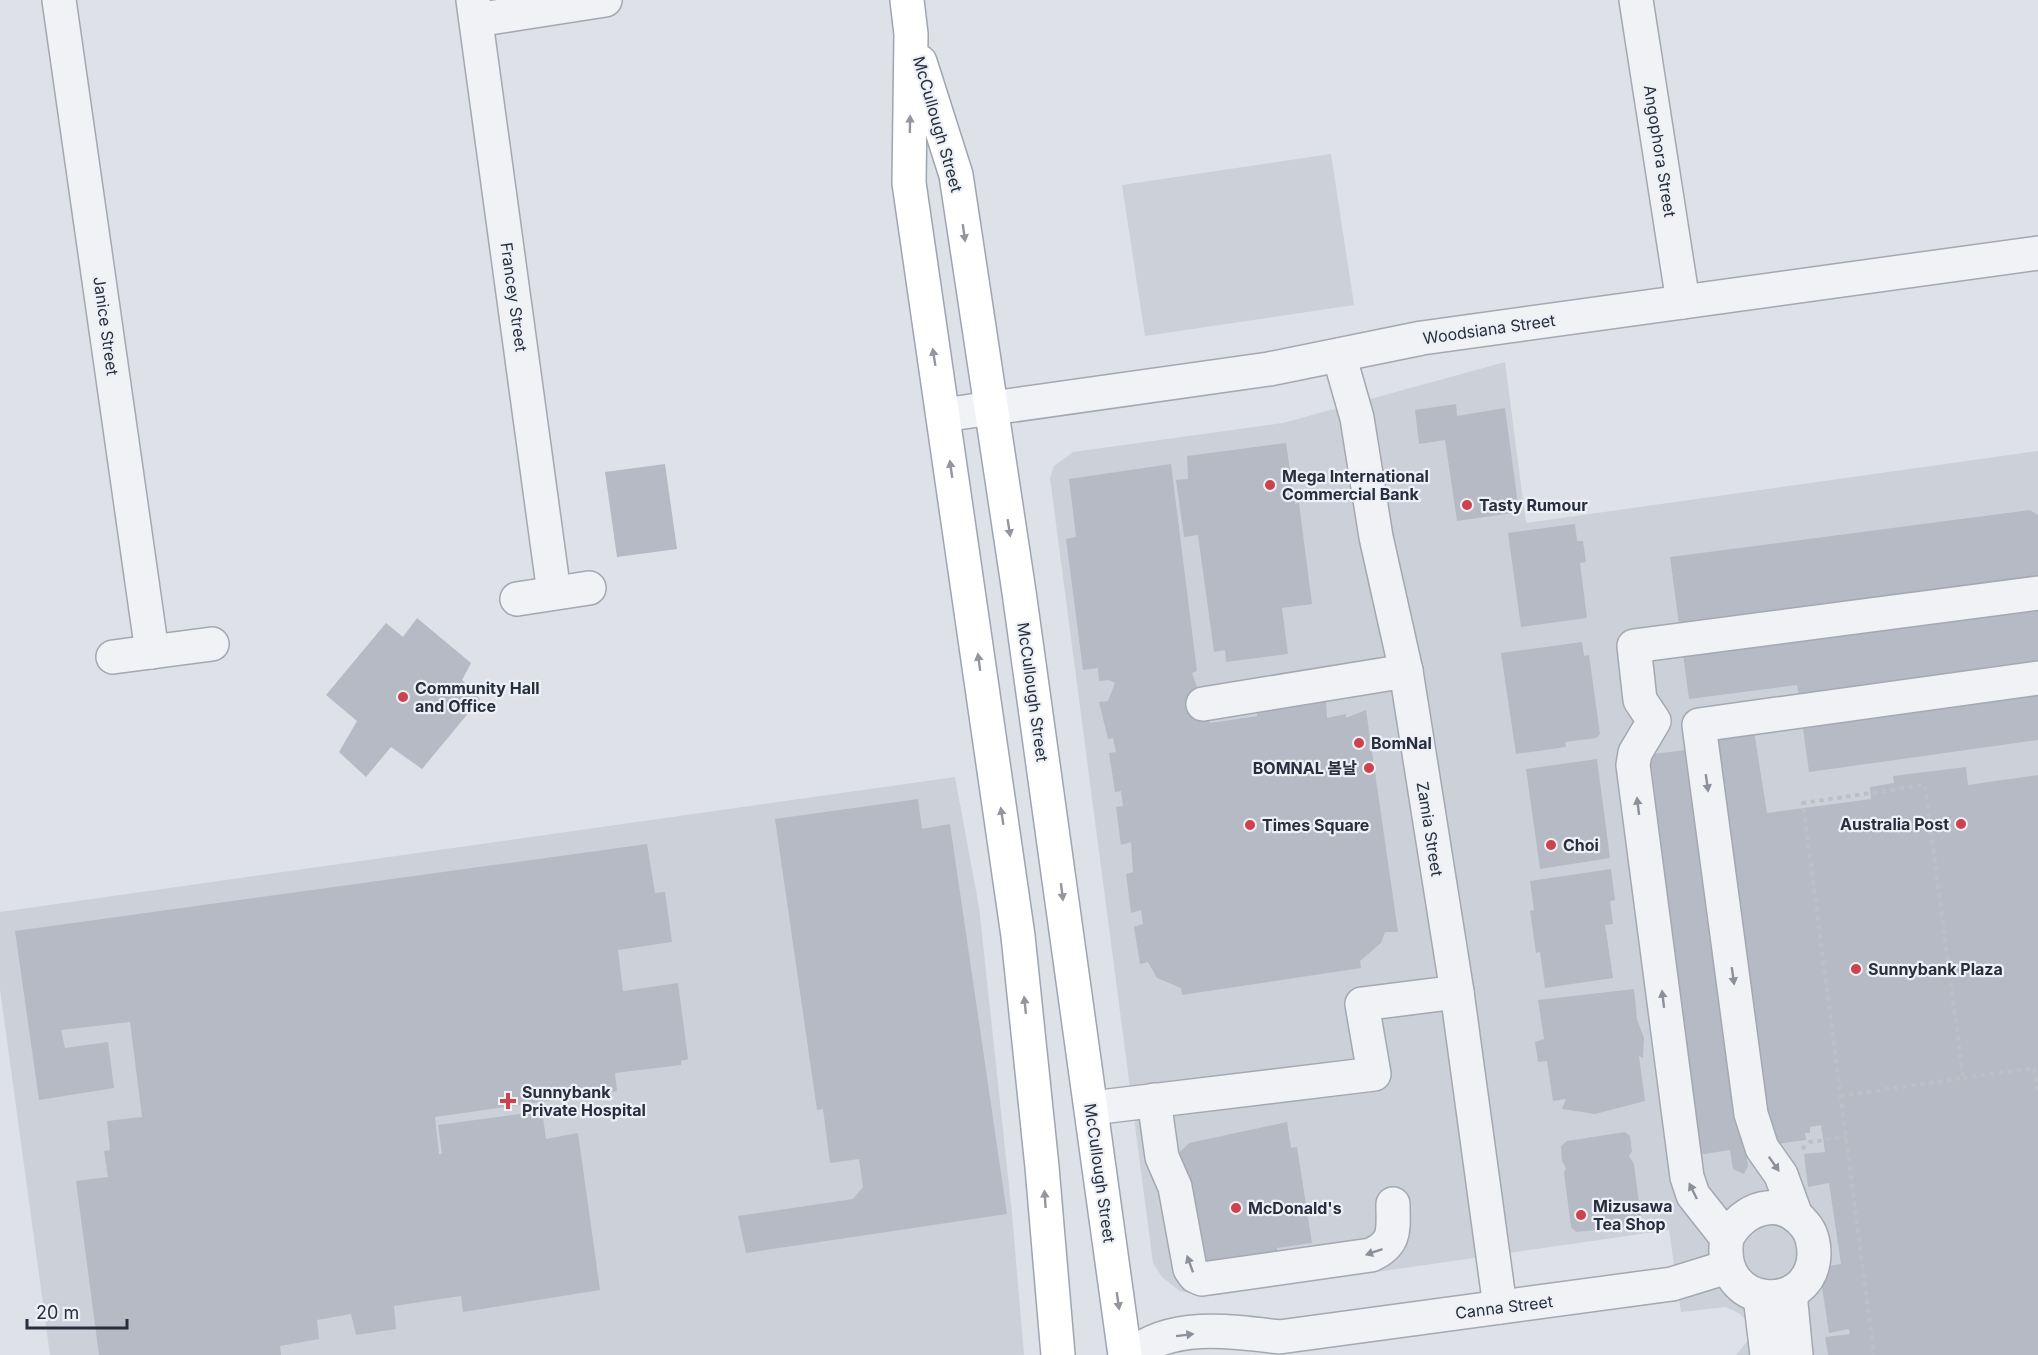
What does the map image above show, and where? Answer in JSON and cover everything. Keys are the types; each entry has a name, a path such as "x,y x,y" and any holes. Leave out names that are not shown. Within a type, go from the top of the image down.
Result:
{"main road":[{"name":"McCullough Street","path":"907,0 911,34 909,183 1018,936 1042,1167 1058,1355"},
{"name":"McCullough Street","path":"911,34 956,175 1019,592 1125,1355"}],"street":[{"name":"Janice Street","path":"59,0 152,652"},
{"path":"474,10 605,0"},
{"name":"Angophora Street","path":"1636,0 1683,302"},
{"name":"Francey Street","path":"474,10 554,593"},
{"name":"Woodsiana Street","path":"943,415 1269,369 1422,338 2038,253"},
{"name":"Zamia Street","path":"1339,355 1357,418 1376,537 1407,671 1457,992 1500,1307"},
{"path":"517,599 589,588"},
{"path":"1727,1253 1740,1218 1750,1212 1773,1208 1796,1216 1806,1225 1811,1237 1814,1263 1809,1275 1775,1295 1740,1286 1727,1253 1693,1195 1687,1177 1633,765 1635,753 1654,721 1640,699 1634,646 2038,593"},
{"path":"113,657 212,644"},
{"path":"1203,704 1407,671"},
{"path":"1796,1216 1781,1175 1762,1148 1751,1114 1700,725 2038,678"},
{"path":"1092,1108 1374,1074 1362,1004 1457,992"},
{"path":"1154,1100 1162,1157 1175,1187 1190,1269 1202,1280 1371,1255 1384,1249 1393,1234 1393,1204"},
{"name":"Canna Street","path":"1132,1355 1156,1340 1175,1336 1223,1330 1266,1346 1500,1307 1672,1284 1727,1253"},
{"path":"1762,1351 1775,1295"},
{"path":"1775,1295 1796,1355"}],"path":[{"path":"1874,1355 1803,802 1925,785 1963,1078"},
{"path":"1840,1096 2034,1068 2038,1095"},
{"path":"1799,1153 1810,1142 1846,1137"}],"shaded area":[{"path":"1331,154 1354,305 1145,336 1122,185"},
{"path":"1505,362 1526,523 2038,451 2038,1355 1736,1355 1751,1337 1750,1323 1738,1313 1726,1307 1681,1312 1669,1230 1209,1296 1180,1291 1162,1277 1153,1263 1050,478 1054,466 1073,452 1283,423"},
{"name":"Sunnybank Private Hospital","path":"955,777 979,907 1012,1214 1024,1355 50,1355 0,989 0,912"}],"building":[{"path":"1456,404 1457,416 1505,408 1519,512 1457,521 1445,440 1419,444 1415,410"},
{"path":"1286,443 1295,504 1299,503 1312,604 1282,608 1288,654 1226,662 1225,650 1214,652 1198,535 1184,537 1176,480 1188,479 1187,456"},
{"path":"665,464 677,549 617,557 605,472"},
{"name":"Times Square","path":"1171,464 1197,671 1192,673 1210,723 1257,716 1257,709 1326,699 1327,718 1346,714 1346,718 1366,710 1398,932 1385,932 1381,943 1360,961 1361,968 1182,995 1181,988 1157,978 1148,962 1140,964 1134,927 1143,924 1141,910 1131,913 1126,874 1133,872 1131,842 1121,845 1116,807 1123,806 1121,791 1115,792 1109,753 1116,752 1113,738 1108,739 1099,702 1108,701 1115,683 1109,680 1099,681 1098,668 1083,670 1066,539 1076,537 1069,479"},
{"path":"2030,510 2038,515 2038,740 1809,772 1797,685 1689,699 1670,557"},
{"path":"1575,524 1577,541 1583,541 1586,562 1580,563 1587,618 1521,627 1508,533"},
{"name":"Community Hall and Office","path":"417,618 471,663 462,680 480,699 422,769 391,747 366,777 339,752 357,721 326,695 386,623 403,637"},
{"path":"1582,642 1584,656 1589,655 1600,734 1596,738 1565,742 1566,747 1516,754 1501,653"},
{"name":"Sunnybank Plaza","path":"1753,725 1767,813 1871,799 1870,787 1894,783 1893,776 1966,767 1968,785 2038,775 2038,1355 1828,1355 1825,1337 1850,1334 1849,1329 1829,1333 1822,1287 1828,1266 1841,1264 1829,1183 1808,1187 1804,1154 1825,1152 1821,1125 1810,1127 1810,1133 1805,1133 1806,1140 1745,1148 1748,1166 1744,1174 1733,1169 1730,1150 1698,1155 1645,755 1718,746 1716,734"},
{"path":"1597,759 1610,858 1540,869 1526,769"},
{"path":"918,799 922,829 950,824 1007,1214 746,1253 738,1216 853,1199 863,1187 859,1159 830,1163 823,1109 817,1110 775,819"},
{"path":"647,844 655,893 665,892 672,942 618,950 623,991 678,983 688,1059 681,1061 681,1065 615,1073 617,1091 435,1117 439,1154 442,1154 438,1125 542,1111 546,1139 578,1133 600,1290 463,1312 461,1296 394,1306 396,1329 356,1335 351,1314 317,1320 319,1339 280,1346 281,1355 99,1355 76,1181 108,1177 104,1151 110,1150 107,1121 142,1117 130,1022 61,1030 65,1048 108,1042 114,1088 39,1100 15,931"},
{"path":"1611,869 1615,900 1610,901 1613,924 1605,925 1613,978 1545,988 1540,952 1536,953 1530,911 1534,910 1530,881"},
{"path":"1634,989 1637,1019 1644,1038 1643,1058 1639,1056 1645,1101 1595,1114 1562,1109 1566,1099 1553,1101 1547,1061 1538,1062 1535,1042 1544,1039 1538,1000"},
{"name":"McDonald's","path":"1287,1122 1291,1148 1297,1147 1312,1243 1277,1248 1279,1264 1200,1275 1180,1152 1189,1143"},
{"path":"1625,1132 1630,1136 1632,1151 1629,1156 1634,1164 1641,1219 1635,1226 1576,1232 1571,1227 1564,1173 1566,1168 1562,1161 1561,1146 1567,1141"}],"place":[{"name":"Mega International Commercial Bank","path":"1270,485"},
{"name":"Tasty Rumour","path":"1467,505"},
{"name":"Community Hall and Office","path":"403,697"},
{"name":"BomNal","path":"1359,743"},
{"name":"BOMNAL 봄날","path":"1369,768"},
{"name":"Australia Post","path":"1961,824"},
{"name":"Times Square","path":"1250,825"},
{"name":"Choi","path":"1551,845"},
{"name":"Sunnybank Plaza","path":"1856,969"},
{"name":"Sunnybank Private Hospital","path":"508,1101"},
{"name":"McDonald's","path":"1236,1208"},
{"name":"Mizusawa Tea Shop","path":"1581,1215"}]}
